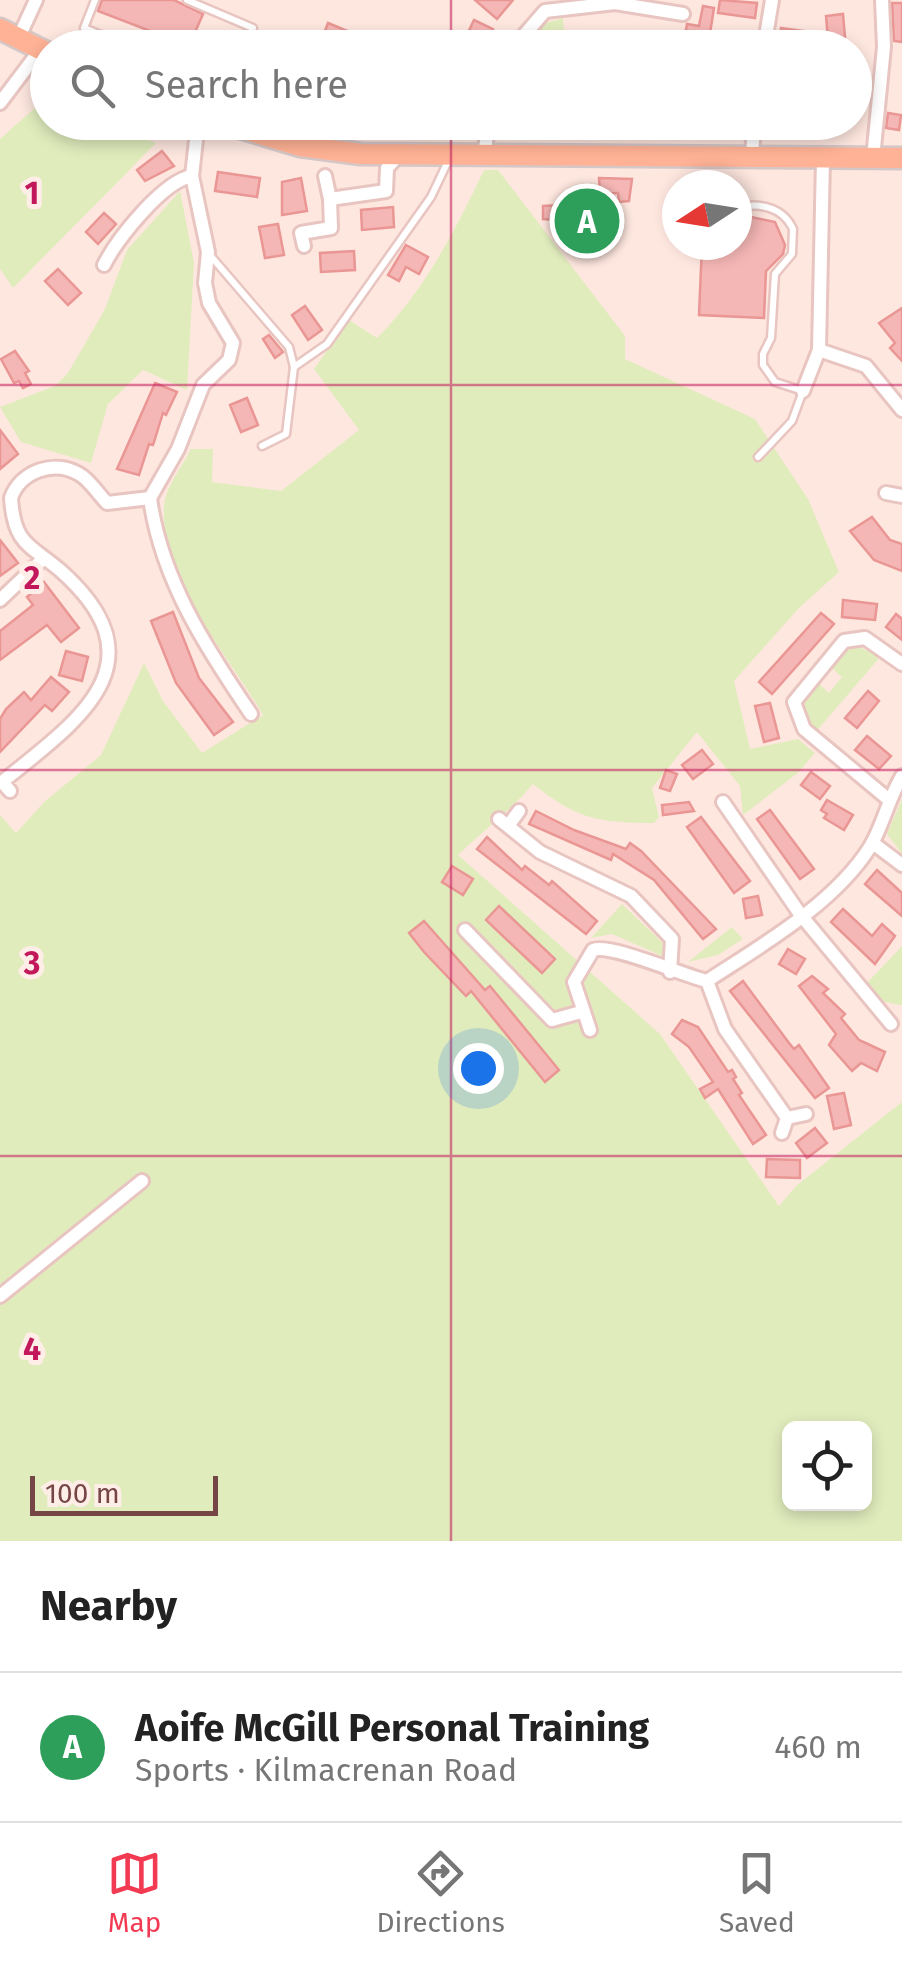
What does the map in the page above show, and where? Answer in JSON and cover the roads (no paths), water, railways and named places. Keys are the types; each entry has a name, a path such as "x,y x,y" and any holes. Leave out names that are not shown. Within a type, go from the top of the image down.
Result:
{"main road":[{"path":"280,140 300,146 399,155 902,158"}],"street":[{"path":"9,34 36,0"},
{"path":"767,30 772,0"},
{"path":"873,158 884,47 882,0"},
{"path":"529,30 545,11 616,3 682,14"},
{"path":"0,103 30,68"},
{"path":"196,140 192,176 208,252 210,303 233,344 228,360 203,385 178,449 150,498 160,542 192,622 251,714"},
{"path":"484,155 486,140"},
{"path":"752,158 753,140"},
{"path":"330,199 386,191 387,168 399,155"},
{"path":"803,391 819,350 823,159"},
{"path":"104,265 121,238 156,200 172,184 192,176"},
{"path":"304,246 302,233 332,228 325,176"},
{"path":"819,350 866,366 902,410"},
{"path":"10,790 2,782 94,700 110,660 104,622 56,567 42,560 25,543 12,514 11,498 24,477 60,468 80,474 107,503 150,498"},
{"path":"886,493 902,496"},
{"path":"0,600 42,560"},
{"path":"888,799 804,729 794,702 844,641 866,638 902,664"},
{"path":"590,1030 574,982 593,950 616,948 670,972 707,981 828,894 873,843 888,799 902,776"},
{"path":"724,802 800,914 890,1024"},
{"path":"519,811 503,823 540,852 630,896 672,939 670,972"},
{"path":"873,843 902,865"},
{"path":"465,930 552,1020 581,1012"},
{"path":"707,981 725,1029 786,1118"},
{"path":"786,1118 806,1114"},
{"path":"782,1132 786,1118"},
{"path":"0,1296 142,1181"}],"lane":[{"path":"89,30 84,28 94,0"},
{"path":"187,0 252,30"},
{"path":"294,367 326,344 432,198 450,155"},
{"path":"752,207 777,210 793,229 792,254 775,274 771,338 762,354 763,365 775,382 803,391 792,421 758,457"},
{"path":"208,252 289,347 294,367 286,434 262,446"}],"place":[{"name":"Aoife McGill Personal Training","path":"587,221"}]}
